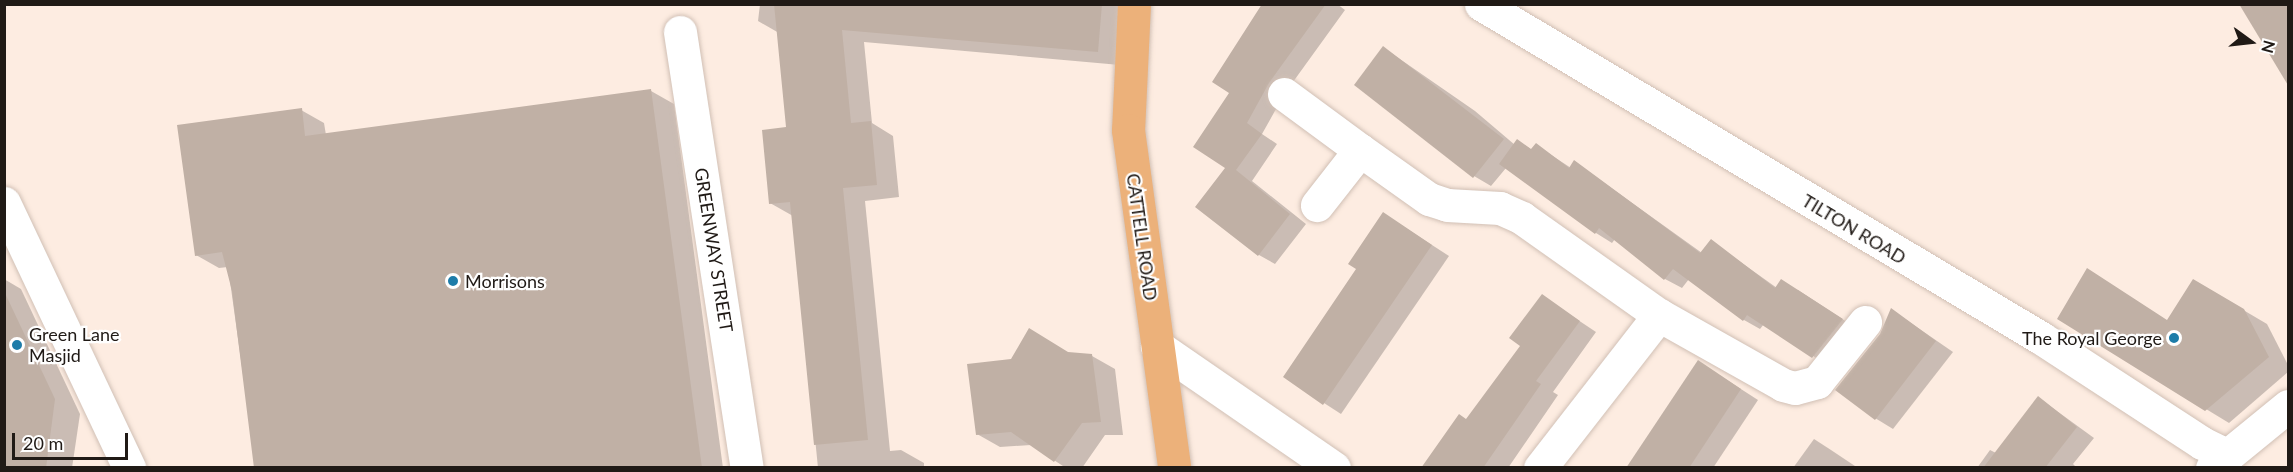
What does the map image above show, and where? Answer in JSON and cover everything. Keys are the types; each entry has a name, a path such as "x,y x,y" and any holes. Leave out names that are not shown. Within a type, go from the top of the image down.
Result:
{"main road":[{"name":"CATTELL ROAD","path":"1134,4 1128,130 1174,468"}],"street":[{"name":"TILTON ROAD","path":"1480,4 2041,338 2202,443 2220,461"},
{"name":"GREENWAY STREET","path":"680,32 747,468"},
{"path":"1284,94 1429,200 1500,208 1522,218 1659,315 1783,385 1795,388 1807,387 1827,374 1864,322"},
{"path":"1317,205 1360,150"},
{"path":"4,203 129,468"},
{"path":"1540,468 1659,315"},
{"path":"1157,346 1334,468"},
{"path":"2220,461 2289,405"}],"building":[{"path":"774,4 1102,4 1098,52 842,30 851,123 871,121 877,185 843,188 868,440 814,445 790,202 769,204 762,130 786,127"},
{"path":"1262,4 1326,4 1269,83 1247,123 1262,134 1236,170 1290,214 1258,256 1195,207 1225,168 1193,147 1229,93 1212,82"},
{"path":"2239,4 2289,4 2289,87"},
{"path":"1383,46 1504,139 1473,178 1354,85"},
{"name":"Morrisons","path":"651,89 702,468 254,468 232,291 222,252 195,256 177,125 302,108 305,136"},
{"path":"1517,139 1531,149 1536,143 1569,168 1574,160 1700,253 1711,239 1775,288 1781,279 1843,319 1812,358 1747,315 1743,321 1673,269 1664,280 1599,228 1595,234 1499,164"},
{"path":"1383,212 1432,245 1323,405 1283,377 1356,269 1348,264"},
{"name":"The Royal George","path":"2087,268 2167,320 2193,279 2244,309 2269,357 2205,411 2057,319"},
{"name":"Green Lane Masjid","path":"4,291 55,399 46,468 4,468"},
{"path":"1542,294 1580,321 1536,381 1541,384 1483,468 1421,468 1459,414 1466,419 1520,346 1509,338"},
{"path":"1891,308 1936,341 1875,420 1835,390 1880,334"},
{"path":"1029,328 1068,352 1092,354 1101,422 1082,423 1054,462 1011,432 976,435 967,364 1011,359"},
{"path":"1698,360 1741,389 1689,468 1626,468"},
{"path":"2038,396 2077,427 2045,468 1983,468"}],"place":[{"name":"Morrisons","path":"453,281"},
{"name":"The Royal George","path":"2174,338"},
{"name":"Green Lane Masjid","path":"17,345"}]}
